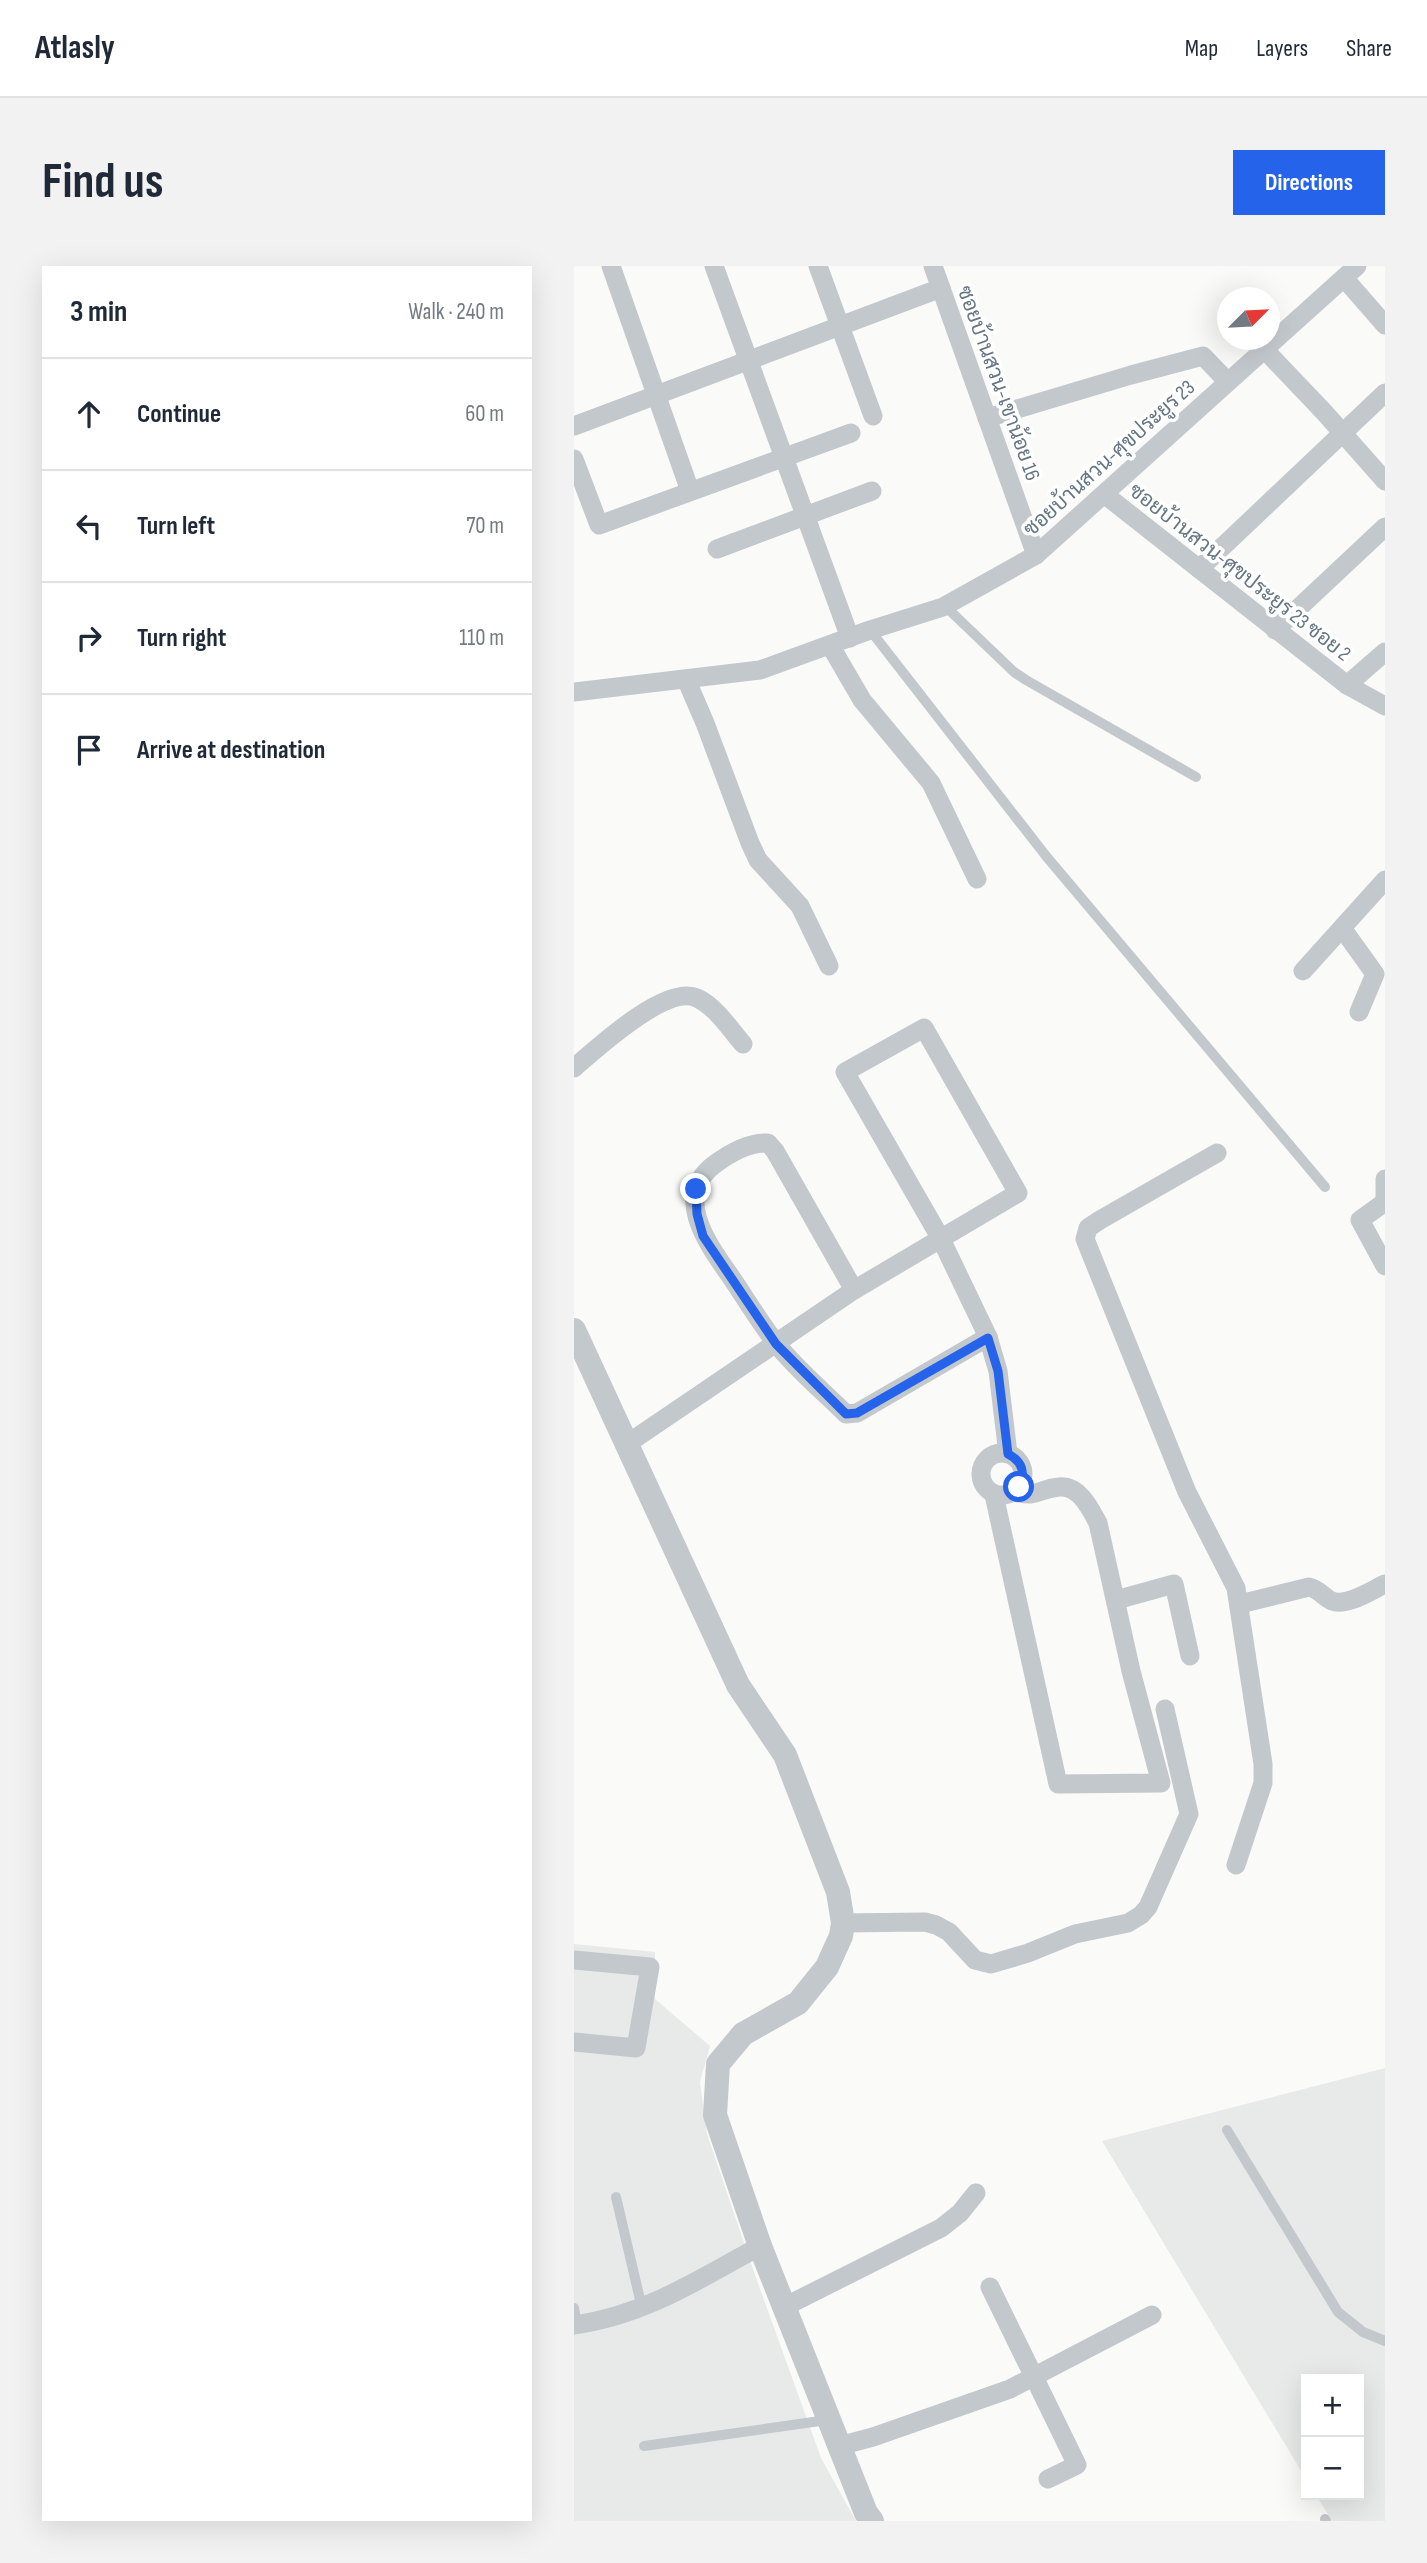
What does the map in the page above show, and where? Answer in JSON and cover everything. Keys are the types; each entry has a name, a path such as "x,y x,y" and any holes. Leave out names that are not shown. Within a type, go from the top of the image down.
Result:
{"street":[{"path":"611,266 690,491"},
{"path":"714,266 850,638"},
{"path":"818,266 873,416"},
{"name":"ซอยบ้านสวน-เขาน้อย 16","path":"933,266 1036,555"},
{"path":"1351,272 1385,325"},
{"name":"ซอยบ้านสวน-ศุขประยูร 23","path":"1280,335 1351,272"},
{"path":"574,426 941,288"},
{"name":"ซอยบ้านสวน-ศุขประยูร 23","path":"574,692 760,670 945,606 1036,555 1263,350"},
{"path":"1265,350 1385,481"},
{"path":"987,418 1203,356 1228,382"},
{"path":"1199,569 1385,393"},
{"path":"574,459 598,524 851,433"},
{"path":"718,549 872,492"},
{"name":"ซอยบ้านสวน-ศุขประยูร 23 ซอย 2","path":"1104,494 1347,685 1383,706"},
{"path":"1275,630 1385,527"},
{"path":"830,645 862,700 931,783 977,879"},
{"path":"1347,685 1385,652"},
{"path":"685,679 758,860 800,906 829,967"},
{"path":"1303,971 1383,886"},
{"path":"1342,928 1375,974 1359,1012"},
{"path":"574,1068 631,1021 657,1005 679,997 695,996 708,1005 743,1044"},
{"path":"627,1444 854,1290 941,1239 1018,1193 924,1028 845,1072 941,1239 988,1338 998,1371 1008,1454"},
{"path":"854,1290 775,1150 768,1143 740,1149 724,1157 699,1179 696,1189 699,1224 703,1236 776,1344 846,1414 850,1415 988,1338"},
{"path":"1217,1153 1100,1220 1088,1228 1085,1239 1187,1492 1228,1571 1240,1604 1264,1764 1263,1783 1236,1864"},
{"path":"1385,1179 1385,1202 1360,1220 1385,1266"},
{"path":"574,1330 738,1685 785,1755 838,1892 843,1923 841,1936 827,1967 798,2003 743,2034 719,2064 715,2115 760,2246 866,2513 872,2521"},
{"path":"994,1495 1009,1495 1015,1492 1022,1481 1019,1462 1008,1454 994,1454 980,1471 983,1485 994,1495 1058,1784 1161,1783 1131,1671 1098,1523 1085,1500 1065,1488 1059,1487 1035,1495 1015,1492"},
{"path":"1116,1600 1174,1584 1190,1656"},
{"path":"1240,1604 1309,1587 1317,1589 1333,1601 1342,1602 1385,1584"},
{"path":"843,1923 925,1922 936,1925 949,1932 975,1960 990,1964 1028,1953 1075,1934 1135,1920 1148,1907 1189,1814 1165,1709"},
{"path":"574,1960 650,1968 636,2048 574,2042"},
{"path":"785,2307 941,2228 960,2213 976,2193"},
{"path":"575,2319 604,2321 642,2308 666,2298 760,2246"},
{"path":"990,2287 1077,2465 1048,2479"},
{"path":"839,2446 985,2398 1034,2378 1153,2315"}],"lane":[{"path":"945,606 1014,672 1196,777"},
{"path":"870,630 1046,856 1325,1187"},
{"path":"1227,2130 1338,2312 1363,2332 1385,2341"},
{"path":"616,2197 642,2308"},
{"path":"644,2446 829,2420"}],"shaded area":[{"path":"574,1944 655,1952 655,1999 710,2046 700,2082 707,2134 821,2458 856,2521 574,2521"},
{"path":"1385,2068 1385,2521 1332,2521 1319,2500 1364,2500 1364,2374 1301,2374 1301,2471 1102,2141"}],"route":[{"path":"696,1189 697,1214 703,1236 776,1344 846,1414 857,1413 988,1338 998,1371 1008,1454 1019,1462 1022,1468 1019,1487"}]}
